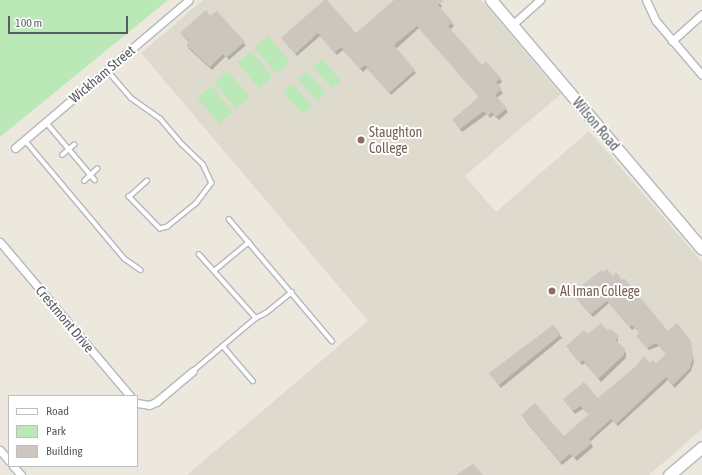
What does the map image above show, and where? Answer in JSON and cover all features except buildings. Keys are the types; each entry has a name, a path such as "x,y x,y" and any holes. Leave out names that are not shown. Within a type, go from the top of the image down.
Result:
{"street":[{"name":"Wickham Street","path":"15,148 189,0"},
{"name":"Wilson Road","path":"491,0 702,249"},
{"path":"512,25 540,0"},
{"path":"646,0 656,21 702,75"},
{"path":"672,41 702,14"},
{"name":"Crestmont Drive","path":"0,242 129,395"},
{"path":"138,403 148,405 156,402 193,371"},
{"path":"669,475 702,447"},
{"path":"0,450 8,460"},
{"path":"14,467 21,475"}],"lane":[{"path":"107,70 131,98 160,118 182,144 203,164 212,183 196,204 168,227 160,229 129,197 147,181"},
{"path":"46,122 95,180"},
{"path":"25,140 125,259 142,270"},
{"path":"62,155 74,145"},
{"path":"84,181 97,169"},
{"path":"229,219 332,340"},
{"path":"214,271 249,242"},
{"path":"199,254 256,318"},
{"path":"193,371 256,318 266,313 292,292"},
{"path":"223,346 253,381"}],"shaded area":[{"path":"203,0 481,0 561,94 465,176 496,212 589,131 702,262 702,429 649,475 187,475 368,321 141,53"}],"green space":[{"path":"0,0 168,0 0,137"},
{"path":"268,36 290,62 276,74 254,48"},
{"path":"251,51 273,77 259,89 237,63"},
{"path":"322,59 341,81 332,89 313,67"},
{"path":"228,71 250,97 236,109 214,83"},
{"path":"307,71 326,93 317,101 298,79"},
{"path":"293,84 312,106 302,114 283,93"},
{"path":"211,86 233,112 219,124 197,98"}],"place":[{"name":"Staughton College","path":"361,140"},
{"name":"Al Iman College","path":"552,291"}]}
